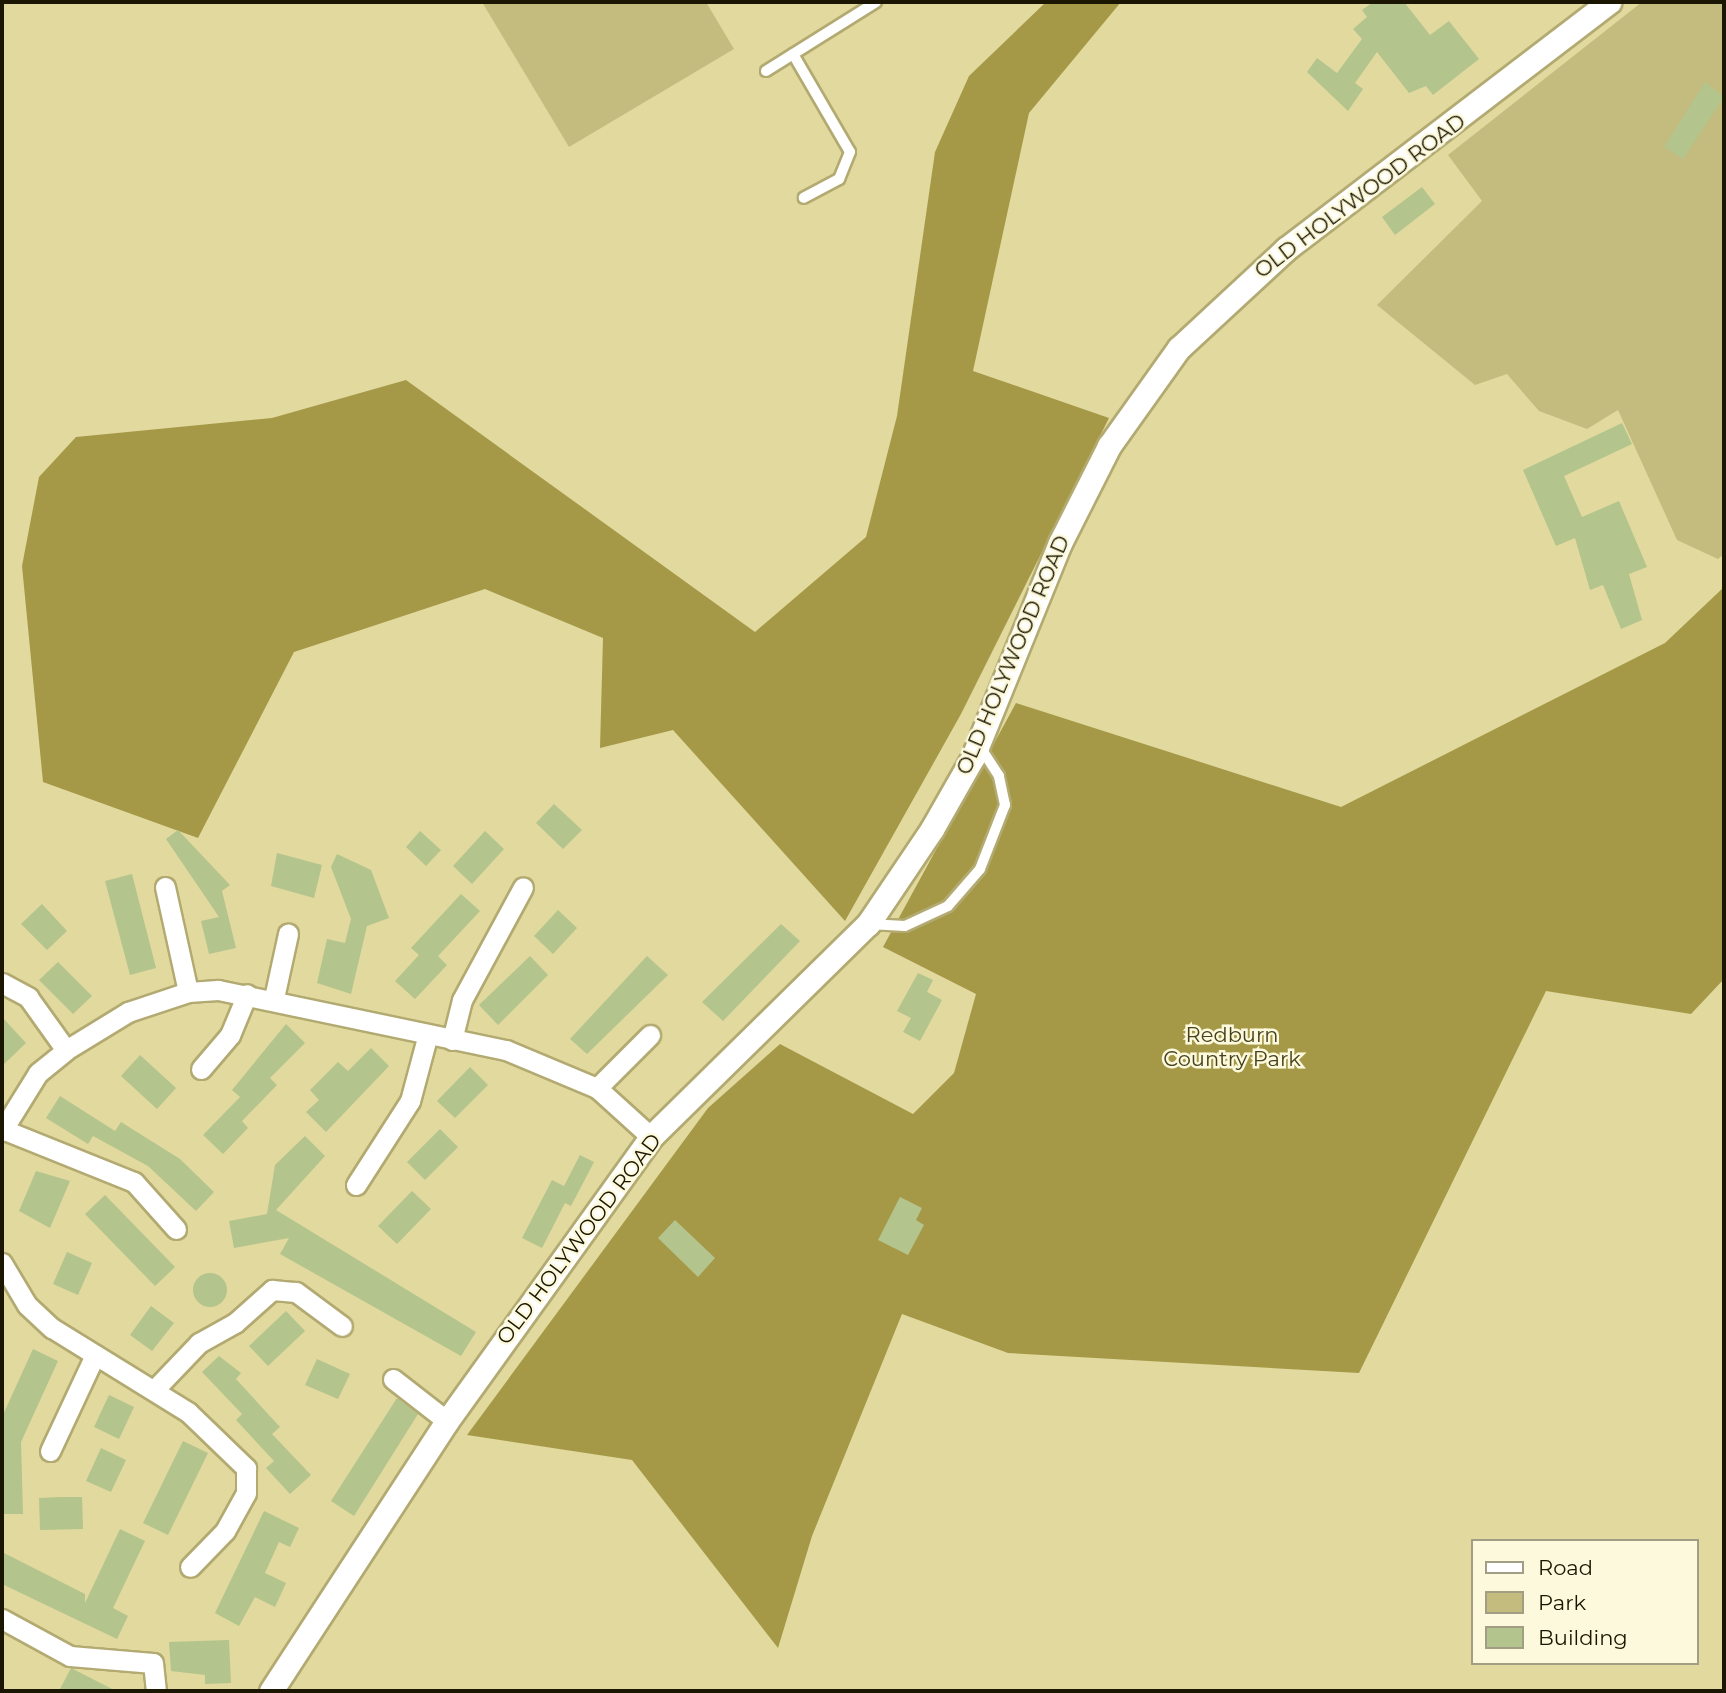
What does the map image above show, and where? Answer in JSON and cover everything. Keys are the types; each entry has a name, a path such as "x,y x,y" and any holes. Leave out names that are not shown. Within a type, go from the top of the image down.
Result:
{"street":[{"name":"OLD HOLYWOOD ROAD","path":"271,1691 447,1421 651,1137 868,924 932,829 978,744 1090,483 1179,348 1286,249 1609,2"},
{"path":"165,887 188,992"},
{"path":"452,1040 462,1000 523,887"},
{"path":"274,998 288,934"},
{"path":"2,983 28,997 66,1050"},
{"path":"176,1229 134,1182 2,1130 38,1073 66,1050 128,1012 188,992 247,994 274,998 452,1040 506,1049 597,1088 651,1137"},
{"path":"201,1069 230,1035 247,994"},
{"path":"356,1185 410,1101 428,1034"},
{"path":"597,1088 650,1035"},
{"path":"2,1263 27,1305 95,1355 155,1389 221,1438 246,1468 246,1493 225,1531 190,1567"},
{"path":"155,1389 199,1343 235,1323 272,1290 296,1292 342,1326"},
{"path":"50,1451 95,1355"},
{"path":"393,1379 447,1421"},
{"path":"2,1619 70,1656 153,1663 156,1691"}],"lane":[{"path":"766,71 876,2"},
{"path":"793,54 850,152 839,178 804,198"},
{"path":"868,924 916,921 948,905 980,869 1005,804 999,776 978,744"}],"green space":[{"path":"482,2 706,2 734,49 569,147"},
{"path":"1046,2 1121,2 1029,113 973,371 1109,418 961,714 845,921 673,730 600,748 603,638 485,589 294,652 198,838 43,782 22,566 39,477 76,437 272,418 406,380 755,632 866,537 897,416 935,152 969,76"},
{"path":"1642,2 1724,2 1724,554 1718,559 1677,540 1618,410 1587,429 1539,411 1507,374 1475,385 1377,305 1482,201 1448,155"},
{"name":"Redburn Country Park","path":"1724,587 1724,979 1691,1014 1546,991 1359,1373 1008,1353 902,1314 812,1536 778,1648 632,1460 467,1435 708,1108 780,1044 913,1114 954,1073 976,994 883,947 1016,703 1341,807 1665,643"}],"building":[{"path":"1373,2 1404,2 1430,35 1449,21 1479,59 1433,95 1426,86 1409,93 1377,52 1355,83 1363,89 1348,111 1307,72 1317,58 1337,73 1362,39 1353,29 1367,17 1362,10"},
{"path":"1705,82 1724,97 1683,159 1664,147"},
{"path":"1422,187 1435,204 1395,235 1382,217"},
{"path":"1622,423 1632,444 1564,476 1582,517 1619,501 1647,567 1629,574 1642,620 1621,629 1603,585 1590,590 1575,538 1556,546 1523,470"},
{"path":"554,804 582,830 563,849 536,823"},
{"path":"178,830 230,885 222,891 236,948 209,954 201,921 219,917 166,839"},
{"path":"420,831 441,850 426,866 406,847"},
{"path":"485,831 504,849 472,884 453,866"},
{"path":"277,853 322,865 314,898 271,886"},
{"path":"337,854 371,870 389,918 367,926 351,994 317,983 327,939 345,943 351,919 331,867"},
{"path":"132,874 156,968 130,975 105,881"},
{"path":"461,894 480,911 438,956 447,965 415,999 395,981 419,955 411,948"},
{"path":"42,904 67,931 47,950 21,924"},
{"path":"558,910 577,928 553,954 534,936"},
{"path":"781,924 800,941 723,1021 702,1002"},
{"path":"530,956 548,975 498,1025 479,1005"},
{"path":"647,956 668,975 587,1054 570,1039"},
{"path":"58,962 92,996 73,1014 39,980"},
{"path":"918,973 933,980 927,992 942,1000 920,1041 903,1032 911,1018 897,1011"},
{"path":"2,1017 26,1043 2,1066"},
{"path":"286,1024 305,1043 270,1078 277,1085 242,1121 248,1128 223,1154 203,1135 240,1097 232,1090"},
{"path":"371,1048 389,1066 326,1132 306,1112 319,1100 310,1090 338,1062 348,1071"},
{"path":"140,1055 176,1088 157,1109 121,1076"},
{"path":"470,1067 488,1085 455,1118 437,1101"},
{"path":"60,1096 115,1131 121,1122 180,1159 214,1192 196,1211 148,1166 93,1136 88,1144 46,1118"},
{"path":"440,1129 458,1147 425,1180 407,1162"},
{"path":"305,1136 325,1156 276,1210 476,1332 461,1356 280,1254 289,1238 234,1248 229,1221 267,1214 275,1165"},
{"path":"580,1155 594,1162 571,1206 565,1203 542,1248 522,1238 552,1180 564,1186"},
{"path":"36,1171 70,1181 50,1228 19,1211"},
{"path":"412,1191 431,1209 397,1244 378,1226"},
{"path":"105,1195 175,1267 155,1286 85,1214"},
{"path":"900,1197 922,1208 916,1220 924,1225 908,1255 878,1240"},
{"path":"675,1220 715,1258 698,1277 658,1238"},
{"path":"67,1252 92,1263 78,1295 53,1284"},
{"path":"210,1273 222,1278 227,1290 222,1302 210,1307 198,1302 193,1290 198,1278"},
{"path":"151,1306 174,1323 152,1351 130,1335"},
{"path":"286,1311 305,1331 268,1366 249,1346"},
{"path":"33,1349 58,1361 21,1442 23,1514 2,1514 2,1417"},
{"path":"219,1356 241,1373 236,1379 280,1427 272,1434 311,1475 290,1494 266,1468 274,1461 236,1420 242,1414 202,1372"},
{"path":"317,1359 350,1374 338,1399 305,1385"},
{"path":"109,1395 134,1407 119,1439 94,1427"},
{"path":"397,1398 418,1414 354,1516 331,1501"},
{"path":"183,1441 208,1453 168,1535 143,1523"},
{"path":"101,1448 126,1460 111,1492 86,1481"},
{"path":"82,1497 83,1529 40,1530 39,1498"},
{"path":"264,1511 299,1528 290,1547 279,1542 265,1573 286,1583 275,1607 255,1597 239,1626 215,1613"},
{"path":"120,1529 145,1541 113,1608 128,1616 117,1639 2,1584 2,1552 85,1594 85,1603"},
{"path":"229,1640 231,1683 205,1684 205,1675 171,1671 169,1642"},
{"path":"71,1668 116,1691 59,1691"}]}
